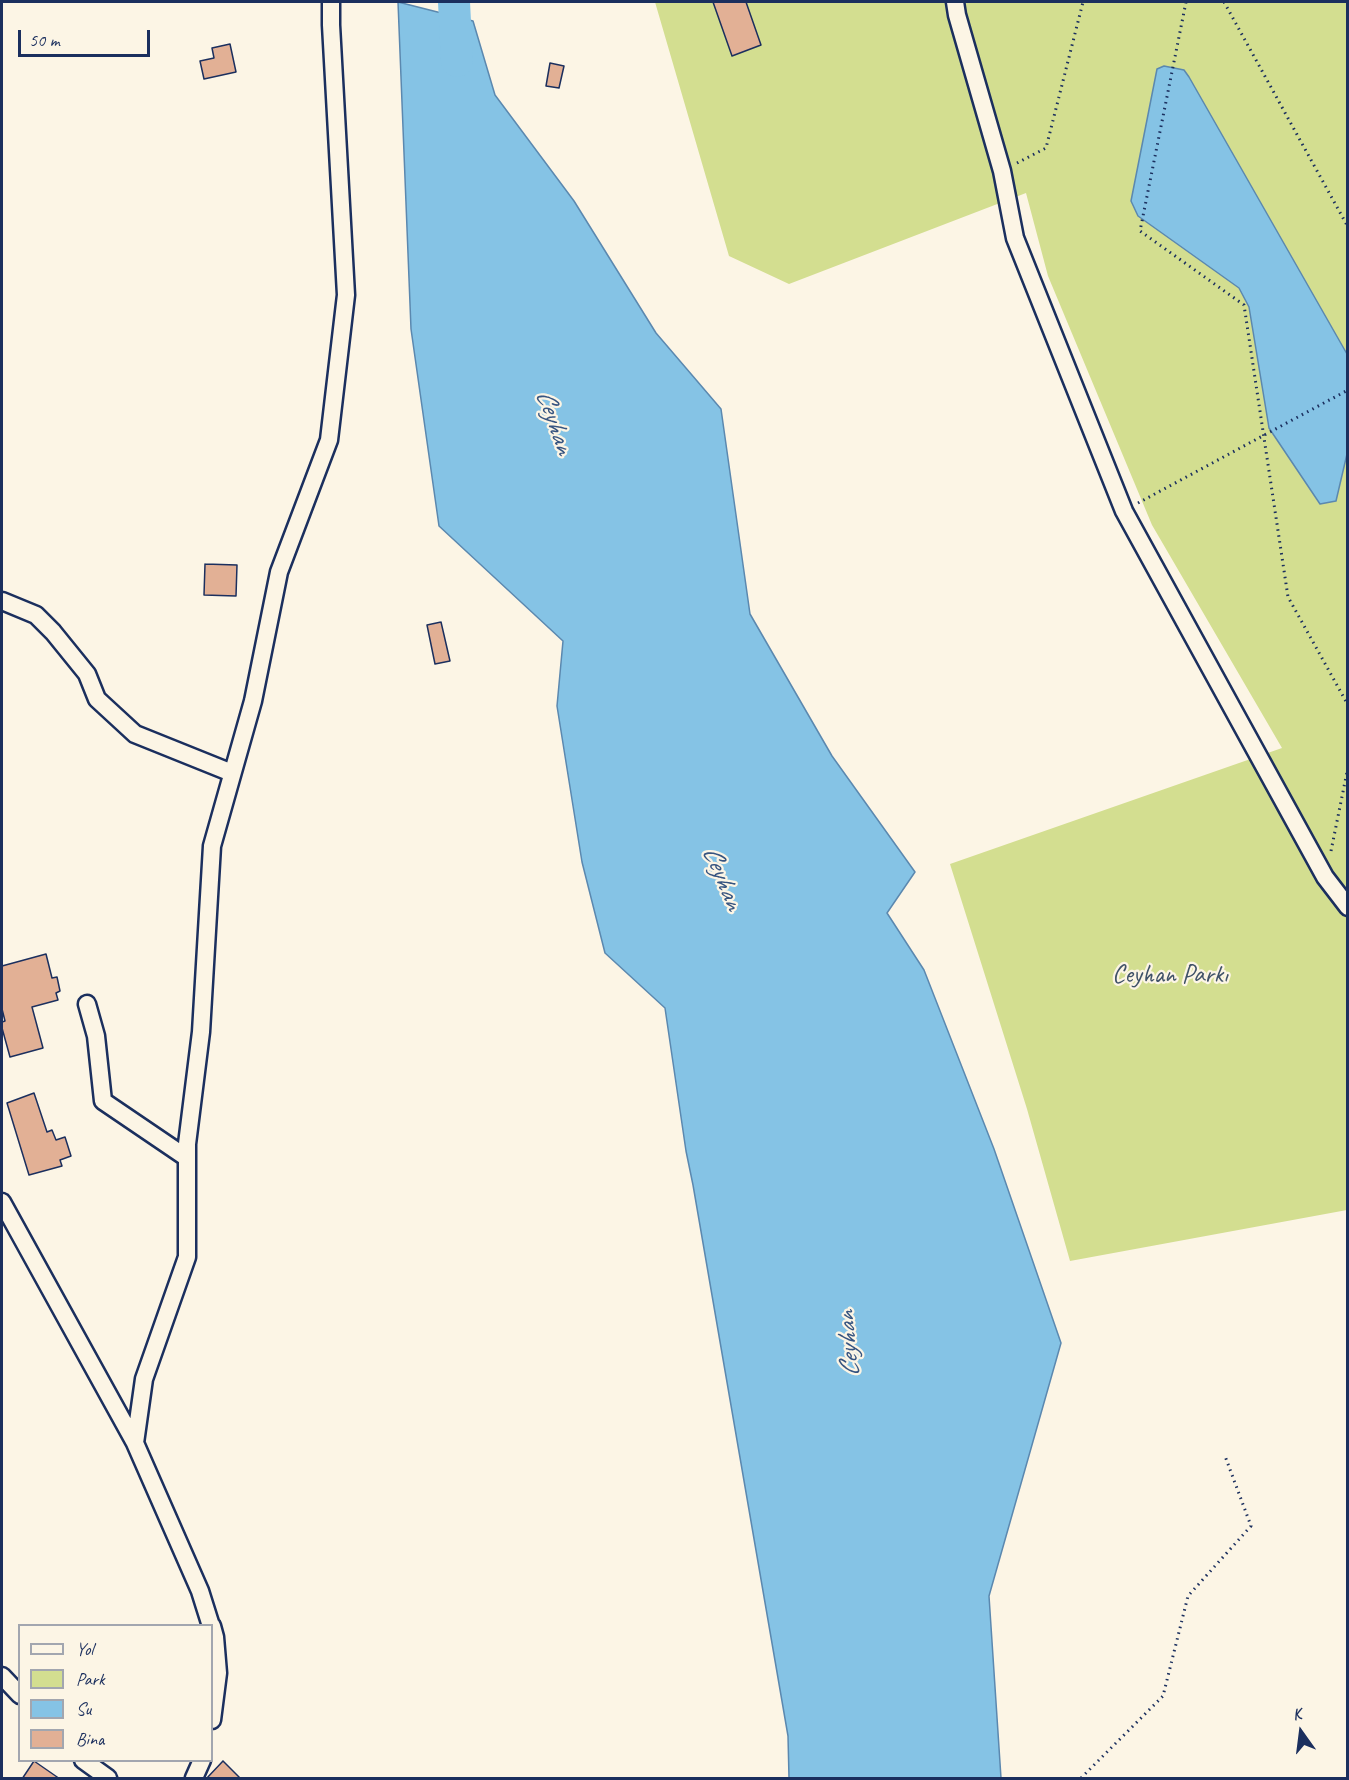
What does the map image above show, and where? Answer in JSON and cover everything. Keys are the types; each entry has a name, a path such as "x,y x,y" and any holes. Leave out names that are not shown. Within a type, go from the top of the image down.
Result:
{"street":[{"path":"135,1443 144,1379 187,1257 187,1144 201,1032 212,846 253,701 279,572 329,440 346,295 331,2"},
{"path":"955,2 1002,171 1015,238 1124,511 1325,877 1347,907"},
{"path":"2,601 36,615 53,632 87,674 97,699 135,734 232,773"},
{"path":"87,1004 96,1036 103,1101 187,1158"},
{"path":"2,1202 135,1443 200,1591 210,1624"},
{"path":"213,1631 218,1673 213,1712"},
{"path":"2,1676 18,1693"},
{"path":"84,1762 108,1779"},
{"path":"194,1779 202,1762"}],"path":[{"path":"1002,171 1046,148 1083,2"},
{"path":"1186,2 1140,231 1244,305 1288,597 1347,705"},
{"path":"1224,2 1347,227"},
{"path":"1124,511 1347,390"},
{"path":"1325,877 1347,767"},
{"path":"1081,1779 1163,1696 1188,1596 1251,1526 1225,1456"}],"green space":[{"name":"Ceyhan Parkı","path":"655,2 1347,2 1347,1210 1070,1261 1027,1109 950,864 1282,748 1152,525 1048,276 1026,193 789,284 729,256"}],"water":[{"path":"398,2 473,21 495,95 574,201 656,333 721,409 750,614 832,756 915,872 887,913 924,970 994,1149 1061,1343 989,1596 1001,1778 789,1778 788,1736 686,1151 665,1008 605,953 582,862 557,706 563,641 439,526 411,329"},
{"path":"1164,66 1184,70 1189,77 1347,354 1347,454 1336,501 1320,504 1269,428 1249,307 1239,288 1138,216 1131,201 1157,69"}],"building":[{"path":"713,2 746,2 761,45 732,56"},
{"path":"230,44 236,72 204,79 200,61 214,58 212,48"},
{"path":"550,63 564,66 559,88 546,86"},
{"path":"205,564 237,565 236,596 204,595"},
{"path":"441,622 450,661 435,664 427,625"},
{"path":"46,954 52,978 57,977 60,991 56,993 58,1000 32,1007 43,1048 10,1057 2,1028 2,1022 5,1021 2,1009 2,966"},
{"path":"34,1093 47,1132 52,1130 56,1140 65,1137 71,1156 60,1160 62,1166 29,1175 7,1103"},
{"path":"223,1761 241,1779 206,1779"},
{"path":"35,1762 60,1779 22,1779"}],"waterway":[{"name":"Ceyhan","path":"454,2 457,61"}]}
